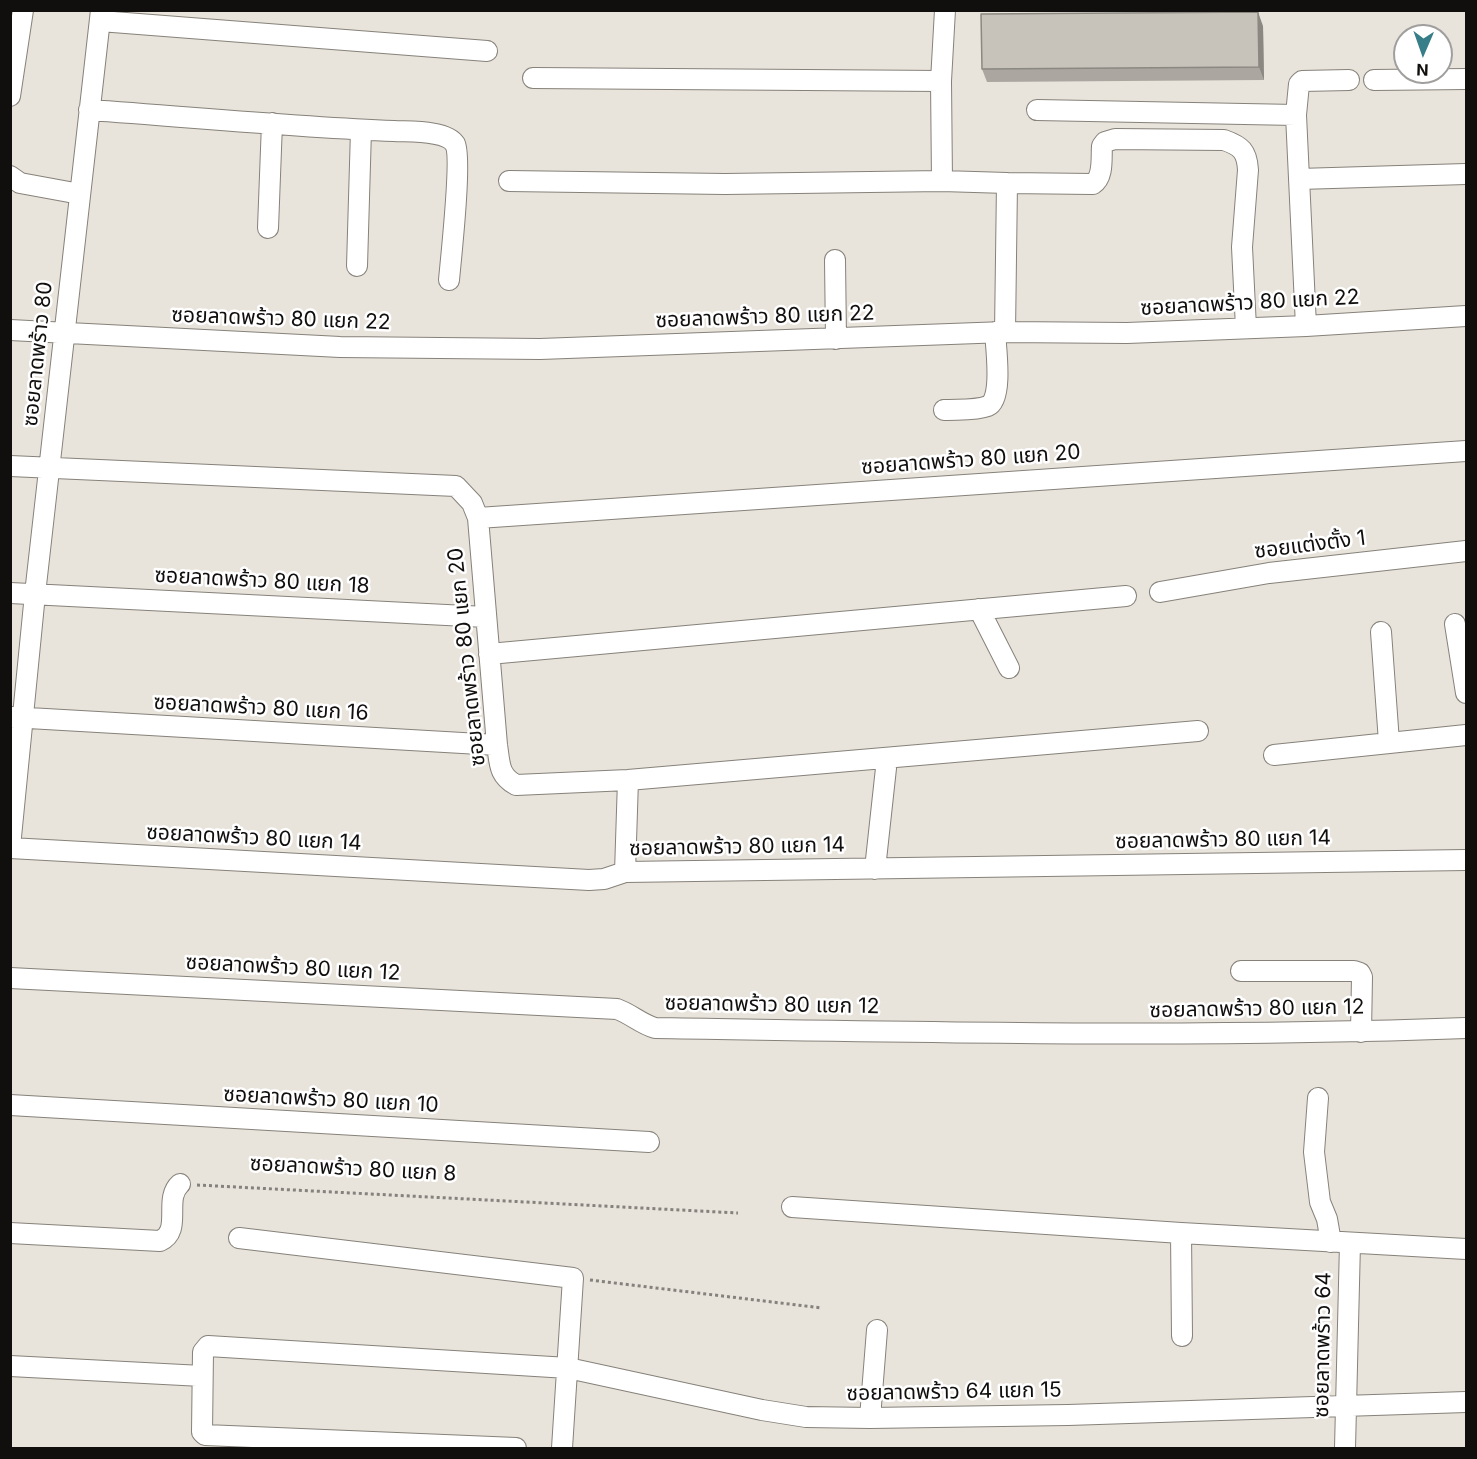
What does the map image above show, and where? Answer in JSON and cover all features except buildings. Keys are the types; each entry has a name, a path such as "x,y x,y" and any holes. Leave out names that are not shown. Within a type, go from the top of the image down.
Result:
{"street":[{"path":"10,96 23,10"},
{"path":"942,181 941,81 945,10"},
{"path":"100,16 487,51"},
{"name":"ซอยลาดพร้าว 80","path":"10,848 17,717 35,594 100,16"},
{"path":"533,78 941,81"},
{"path":"1374,80 1467,79"},
{"path":"1306,326 1296,115 1299,84 1302,81 1348,80"},
{"path":"89,110 428,133 447,137 455,144 458,164 449,280"},
{"path":"1037,110 1296,115"},
{"path":"267,228 272,123"},
{"path":"357,266 361,130"},
{"path":"508,181 725,184 942,181 1093,184 1100,176 1102,146 1105,142 1115,139 1224,140 1237,145 1248,157 1242,247 1246,328"},
{"path":"1299,179 1467,174"},
{"path":"10,176 20,183 80,194"},
{"path":"944,410 979,408 989,406 994,401 997,387 1007,183"},
{"path":"835,260 836,339"},
{"name":"ซอยลาดพร้าว 80 แยก 22","path":"10,330 340,347 529,348 1000,332 1127,333 1306,326 1467,316"},
{"name":"ซอยลาดพร้าว 80 แยก 20","path":"478,519 1467,451"},
{"path":"10,466 49,468"},
{"name":"ซอยลาดพร้าว 80 แยก 20","path":"49,468 456,486 472,503 478,519 497,745 501,771 506,780 516,785 628,780 1198,730"},
{"name":"ซอยแต่งตั้ง 1","path":"1160,592 1269,573 1467,551"},
{"name":"ซอยลาดพร้าว 80 แยก 18","path":"10,593 486,617"},
{"path":"489,654 1126,596"},
{"path":"979,609 1009,668"},
{"path":"1455,624 1467,693"},
{"path":"1381,632 1389,742"},
{"name":"ซอยลาดพร้าว 80 แยก 16","path":"17,717 497,745"},
{"path":"1274,755 1467,735"},
{"path":"875,869 887,759"},
{"path":"625,872 628,780"},
{"name":"ซอยลาดพร้าว 80 แยก 14","path":"10,848 589,880 604,879 625,872 1467,860"},
{"path":"1241,971 1360,972 1362,977 1361,1032"},
{"name":"ซอยลาดพร้าว 80 แยก 12","path":"10,978 617,1009 627,1012 644,1025 655,1028 1142,1034 1361,1032 1467,1028"},
{"name":"ซอยลาดพร้าว 64","path":"1318,1098 1314,1152 1320,1202 1340,1242 1346,1405 1345,1449"},
{"name":"ซอยลาดพร้าว 80 แยก 10","path":"10,1105 649,1142"},
{"path":"10,1233 160,1241 167,1238 171,1232 173,1193 180,1184"},
{"path":"792,1207 1467,1249"},
{"path":"1181,1233 1182,1336"},
{"path":"239,1238 573,1278 562,1449"},
{"path":"870,1418 877,1330"},
{"name":"ซอยลาดพร้าว 64 แยก 15","path":"202,1376 203,1352 208,1346 568,1368 762,1410 806,1417 1068,1415 1467,1402"},
{"path":"10,1366 202,1376 202,1432 205,1435 516,1449"}],"path":[{"name":"ซอยลาดพร้าว 80 แยก 8","path":"180,1184 738,1213"},
{"path":"573,1278 822,1308"}]}
